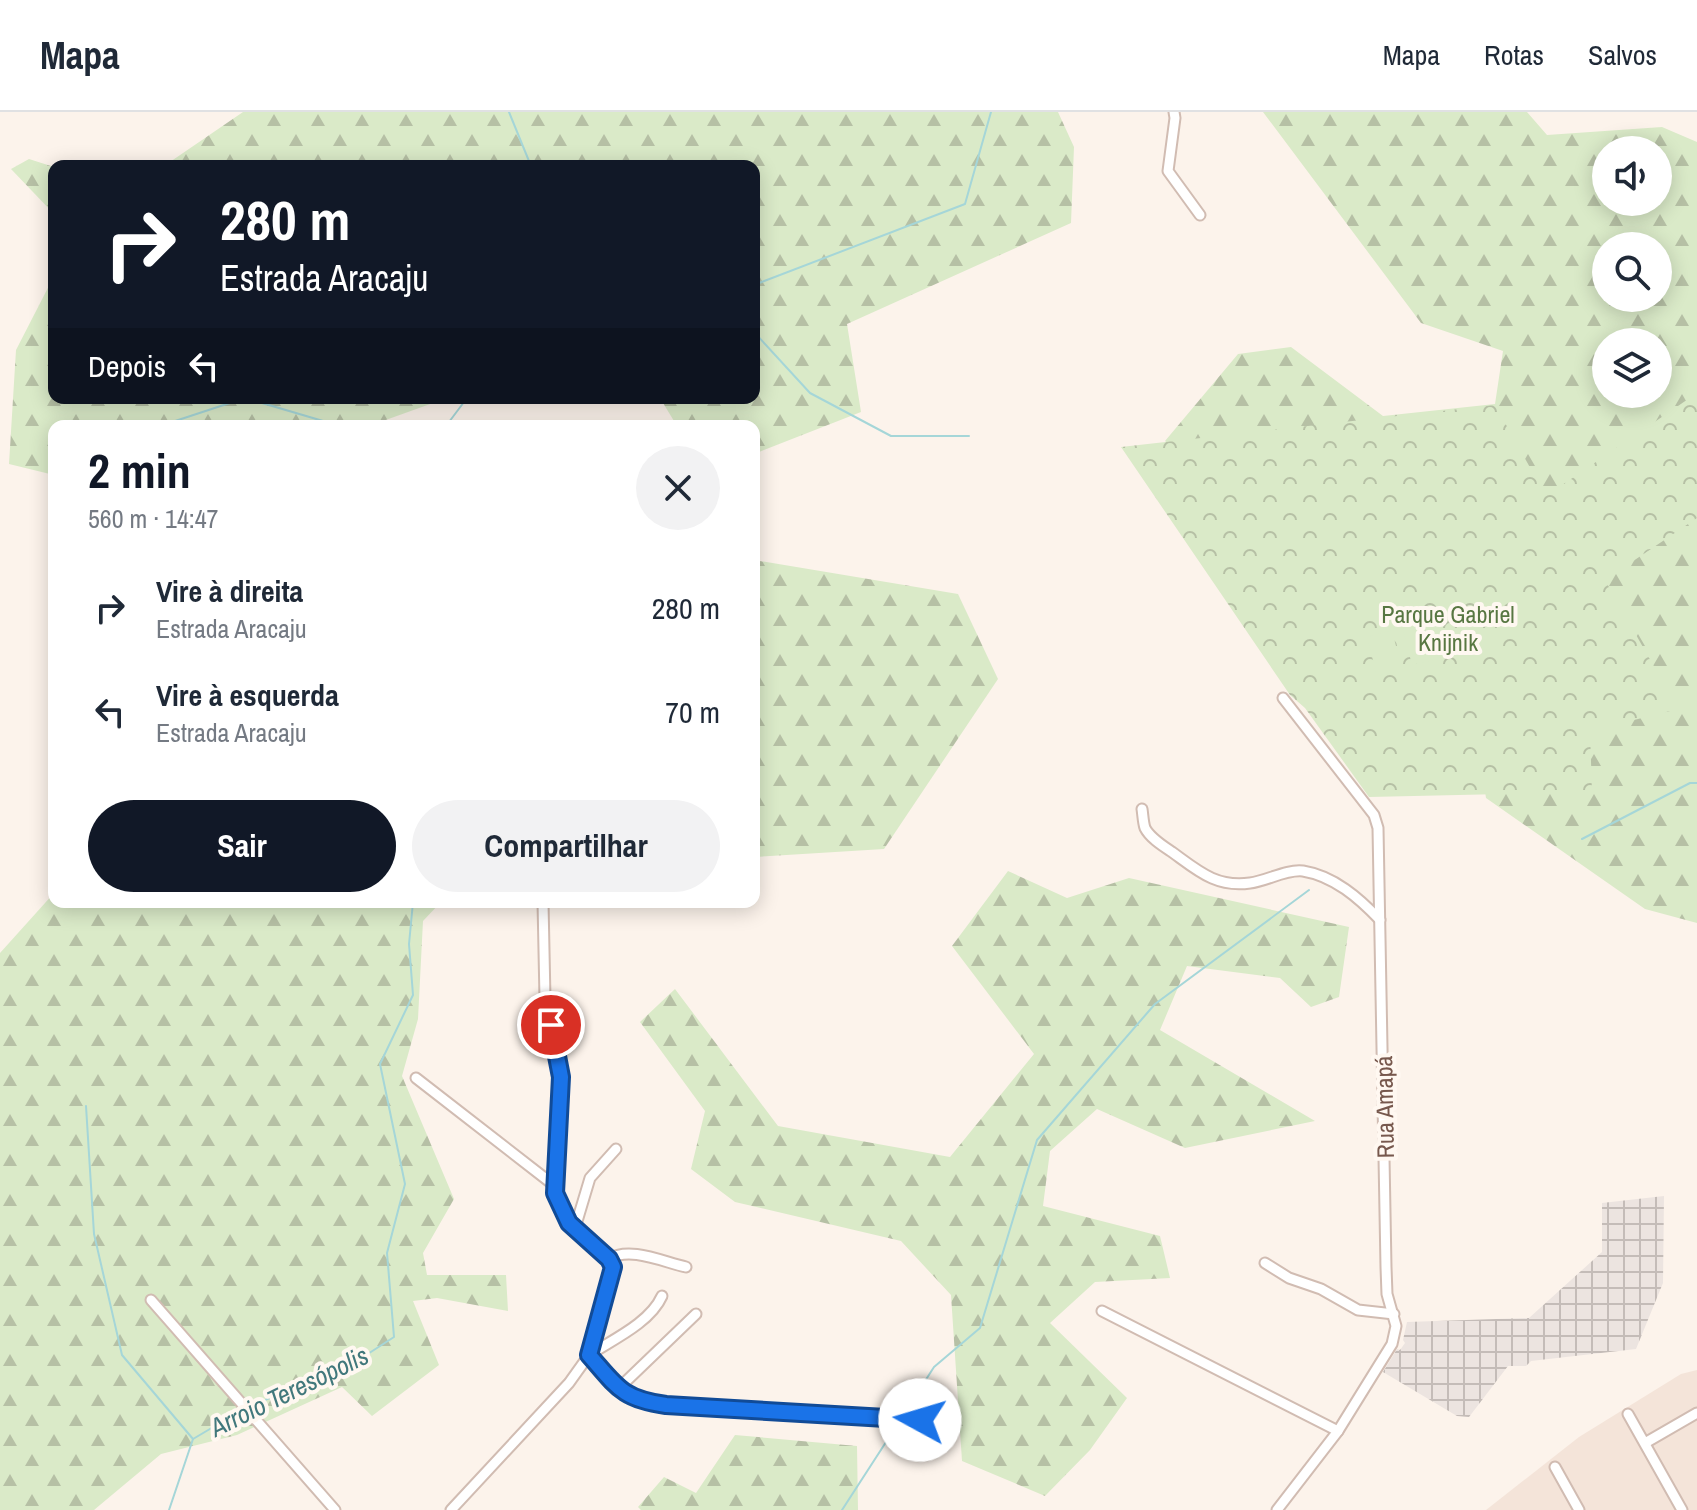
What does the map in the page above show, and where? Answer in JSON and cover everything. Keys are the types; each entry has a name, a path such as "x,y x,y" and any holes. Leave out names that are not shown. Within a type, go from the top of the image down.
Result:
{"street":[{"path":"1174,112 1168,171 1200,215"},
{"name":"Rua Amapá","path":"1277,1510 1338,1431 1392,1344 1396,1326 1387,1294 1386,1267 1378,828 1374,815 1283,698"},
{"path":"1142,809 1145,828 1154,839 1198,873 1225,882 1247,884 1298,870 1314,873 1340,885 1362,901 1380,920"},
{"path":"451,1510 569,1383 589,1355 613,1267 609,1259 575,1228 555,1193 561,1077 545,999 543,908"},
{"path":"416,1078 555,1186"},
{"path":"575,1228 590,1178 616,1149"},
{"path":"609,1259 632,1254 686,1267"},
{"path":"1265,1263 1289,1278 1321,1289 1358,1310 1394,1314"},
{"path":"589,1355 647,1316 658,1306 662,1296"},
{"path":"151,1300 335,1510"},
{"path":"1102,1311 1338,1431"},
{"path":"618,1389 696,1314"},
{"path":"589,1355 618,1389 644,1402 920,1420"},
{"path":"1645,1443 1697,1413"},
{"path":"1628,1414 1682,1510"},
{"path":"1555,1467 1579,1510"}],"shaded area":[{"path":"1664,1196 1663,1283 1636,1349 1508,1366 1469,1417 1457,1416 1383,1372 1397,1349 1400,1350 1405,1343 1407,1322 1529,1318 1602,1252 1602,1203"},
{"path":"1697,1370 1697,1510 1486,1510 1579,1437 1681,1374"}],"green space":[{"path":"243,112 1058,112 1074,147 1071,223 847,324 861,412 760,452 760,420 673,420 664,404 760,404 760,160 173,160"},
{"path":"1263,112 1527,112 1547,135 1662,127 1697,142 1697,923 1645,909 1486,798 1474,716 1165,441 1238,354 1291,347 1383,416 1495,404 1503,351 1421,323"},
{"path":"29,159 48,165 48,208 11,169"},
{"path":"48,288 48,404 430,404 386,420 48,420 48,474 9,464 16,350"},
{"name":"Parque Gabriel Knijnik","path":"1697,393 1697,518 1605,580 1678,709 1590,731 1592,792 1369,797 1305,708 1290,695 1121,447 1495,405 1546,496"},
{"path":"760,561 958,594 998,679 884,849 760,857"},
{"path":"1427,619 1437,659 1412,665 1402,626"},
{"path":"1392,630 1402,670 1377,676 1367,637"},
{"path":"1008,871 1067,898 1129,878 1349,927 1339,997 1311,1007 1280,978 1187,966 1160,1030 1315,1121 1185,1148 1097,1109 1050,1151 1043,1206 1160,1236 1170,1278 1095,1282 1050,1323 1127,1398 1090,1450 1045,1496 962,1461 951,1295 901,1241 735,1202 691,1169 705,1111 640,1022 675,989 778,1126 950,1157 1034,1054 952,946"},
{"path":"48,900 48,908 435,908 423,921 418,1019 402,1076 454,1199 423,1253 427,1275 506,1275 508,1311 437,1298 413,1301 439,1365 372,1416 342,1387 237,1435 161,1454 94,1510 0,1510 0,953"},
{"path":"735,1435 857,1446 858,1510 641,1510 638,1507 664,1477 696,1493"}],"waterway":[{"name":"Arroio Teresópolis","path":"509,112 529,160"},
{"path":"760,283 965,204 991,112"},
{"path":"760,339 810,393 891,436 969,436"},
{"path":"178,420 227,404"},
{"path":"265,404 320,420"},
{"name":"Arroio Teresópolis","path":"450,420 462,404"},
{"path":"1582,839 1690,783 1697,783"},
{"path":"902,1417 934,1367 980,1328 1037,1140 1155,1004 1309,890"},
{"name":"Arroio Teresópolis","path":"247,1407 343,1370 394,1337 387,1253 405,1184 380,1064 413,995 409,944 412,908"},
{"path":"86,1106 94,1234 122,1355 193,1439"},
{"name":"Arroio Teresópolis","path":"169,1510 193,1439 242,1410"},
{"path":"842,1510 899,1422"}],"route":[{"path":"551,1025 561,1077 555,1193 569,1223 609,1259 613,1267 589,1355 618,1389 644,1402 666,1405 920,1420"}]}
